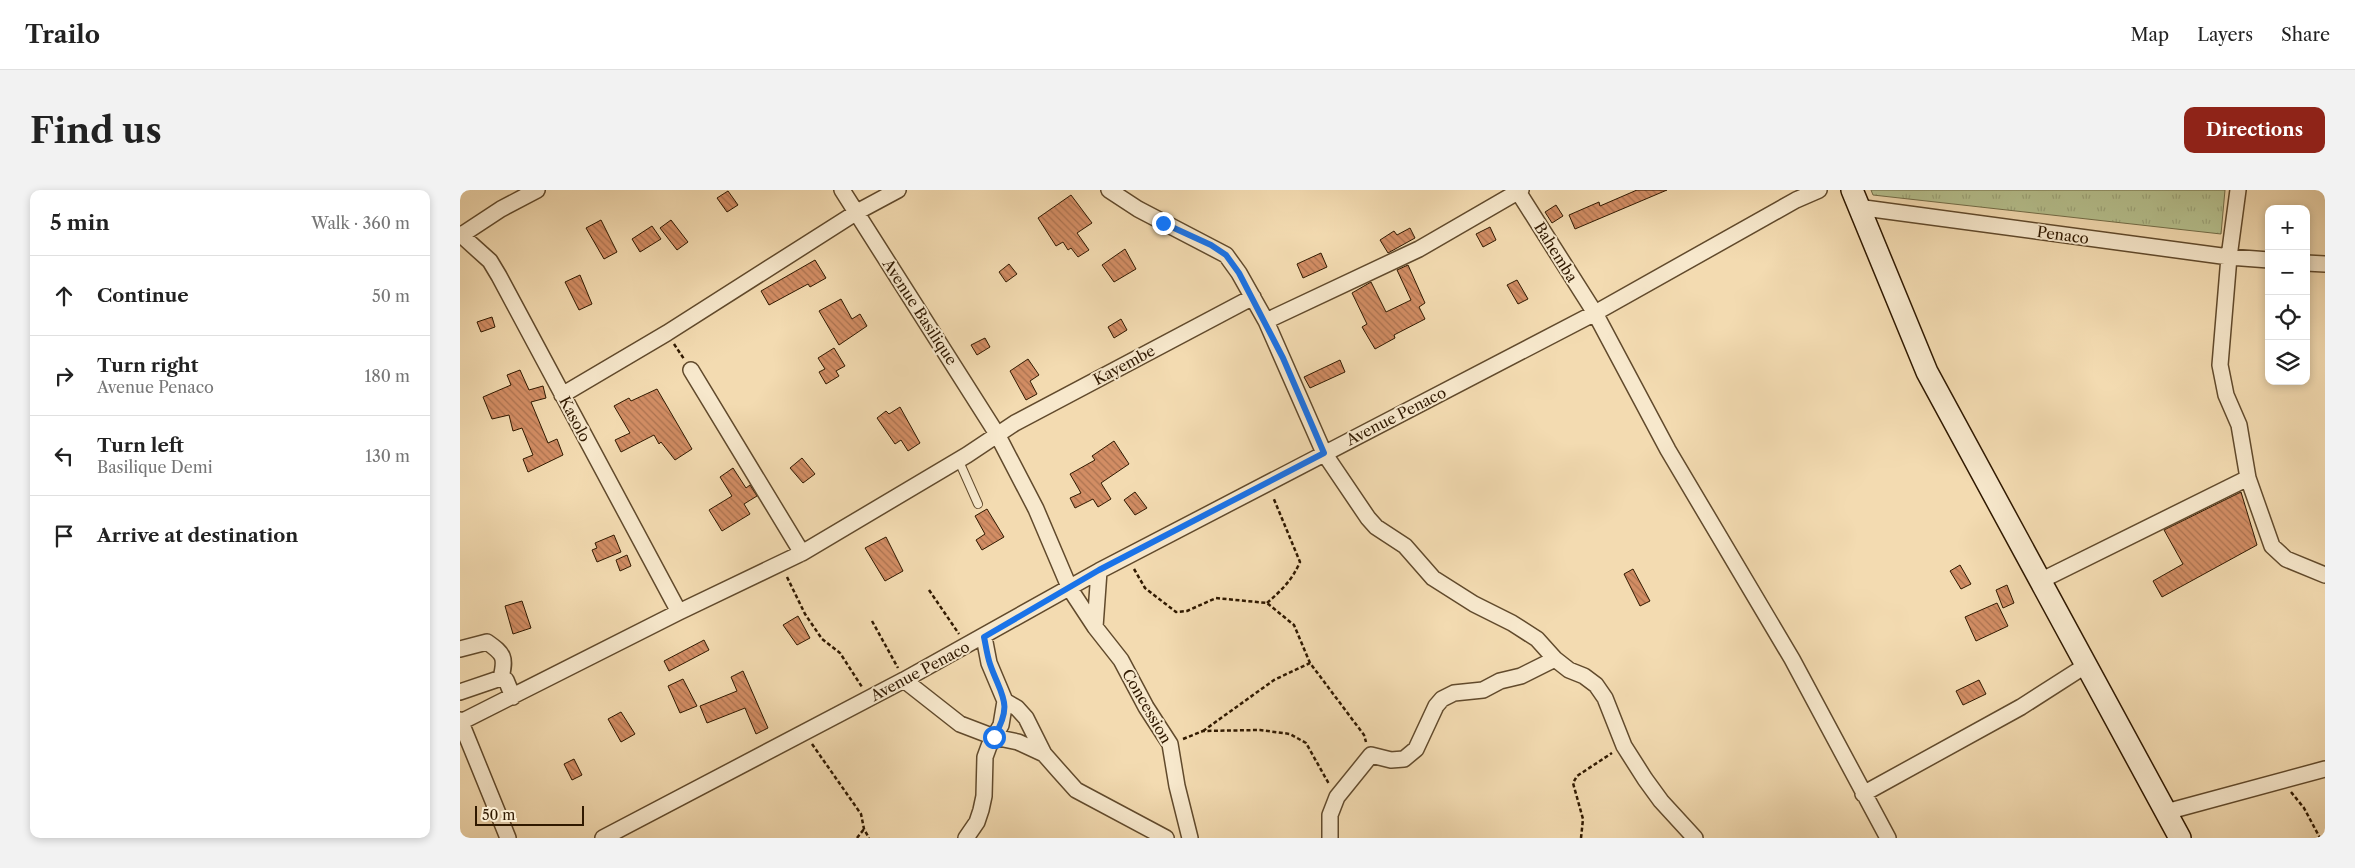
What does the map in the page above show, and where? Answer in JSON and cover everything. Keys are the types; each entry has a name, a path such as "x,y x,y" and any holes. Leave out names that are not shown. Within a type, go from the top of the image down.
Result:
{"main road":[{"path":"1854,199 1927,372 2180,838"}],"street":[{"path":"461,235 501,209 537,190"},
{"name":"Avenue Basilique","path":"842,190 997,434 1036,509 1070,589"},
{"path":"562,395 667,333 857,212 898,190"},
{"path":"1109,190 1163,223 1211,245 1226,255 1253,297 1266,322 1324,453 1368,518 1376,527 1405,546 1433,578 1474,604 1512,623 1537,639 1555,659 1596,685 1605,698 1624,746 1661,801 1696,838"},
{"name":"Avenue Penaco","path":"603,838 984,637 1070,589 1099,570 1595,313 1796,200 1818,190"},
{"path":"2238,190 2229,258 2220,365 2226,395 2238,426 2248,478 2272,546 2286,560 2325,575"},
{"path":"1266,322 1419,249 1519,191"},
{"name":"Bahemba","path":"1519,191 1595,313 1668,450 1792,659 1888,838"},
{"name":"Penaco","path":"1854,199 2229,258 2265,260"},
{"name":"Kasolo","path":"461,235 490,261 679,612"},
{"path":"2310,263 2325,264"},
{"name":"Kayembe","path":"460,721 513,697 679,612 802,553 997,434 1253,297"},
{"path":"691,370 802,553"},
{"path":"2040,581 2248,478"},
{"path":"1095,627 1099,570"},
{"name":"Concession","path":"1070,589 1095,627 1121,660 1146,708 1170,744 1177,786 1190,838"},
{"path":"966,838 977,822 981,810 988,746 1001,725 1005,701 990,663 984,637"},
{"path":"460,649 487,642 501,651 504,664 501,678"},
{"path":"1330,838 1330,815 1337,797 1371,755 1391,760 1404,759 1416,749 1436,706 1442,699 1454,693 1483,690 1500,680 1521,676 1555,659"},
{"path":"1863,794 2021,706 2085,666"},
{"path":"460,692 501,678 506,680 513,697"},
{"path":"904,680 960,724 994,737 1018,742 1044,754"},
{"path":"1005,701 1018,708 1026,718 1044,754 1076,790 1166,838"},
{"path":"460,721 508,838"},
{"path":"2166,812 2325,769"}],"lane":[{"path":"958,459 978,504"}],"path":[{"path":"667,333 691,370"},
{"path":"1267,603 1285,587 1300,562 1268,484"},
{"path":"1127,556 1145,588 1176,612 1186,611 1216,598 1267,603 1294,625 1310,663 1364,735 1371,755"},
{"path":"779,565 792,586 805,614 822,639 840,653 869,698"},
{"path":"929,590 967,645"},
{"path":"872,621 904,680"},
{"path":"1170,744 1203,731 1274,680 1310,663"},
{"path":"1203,731 1260,730 1299,737 1306,743 1337,797"},
{"path":"805,733 861,814 864,829 869,838"},
{"path":"1581,838 1583,819 1573,783 1577,776 1624,746"},
{"path":"2283,781 2304,808 2320,838"},
{"path":"857,838 864,829"}],"green space":[{"path":"1871,190 2225,190 2221,234 1873,195"}],"building":[{"path":"1637,190 1667,190 1575,229 1569,215 1599,202 1600,206"},
{"path":"728,191 738,205 727,212 717,198"},
{"path":"1071,195 1092,223 1077,233 1089,250 1078,257 1071,248 1068,250 1063,242 1056,246 1038,218"},
{"path":"1556,205 1563,216 1552,223 1545,212"},
{"path":"601,220 617,252 604,259 586,228"},
{"path":"671,220 688,242 677,250 660,228"},
{"path":"652,226 661,239 640,252 632,239"},
{"path":"1490,227 1496,240 1483,247 1476,234"},
{"path":"1410,228 1415,238 1388,253 1380,240 1394,231 1397,235"},
{"path":"1125,249 1136,269 1114,282 1102,265"},
{"path":"1321,253 1327,267 1303,278 1297,264"},
{"path":"815,260 826,278 810,287 808,284 769,305 761,291"},
{"path":"1009,264 1017,274 1006,282 999,272"},
{"path":"1408,265 1425,303 1419,307 1425,319 1394,335 1395,338 1375,349 1362,327 1367,324 1352,293 1371,282 1386,312 1411,300 1397,270"},
{"path":"580,275 592,304 579,310 565,282"},
{"path":"1517,280 1528,299 1518,304 1507,285"},
{"path":"841,299 852,319 860,314 867,326 839,345 819,311"},
{"path":"492,317 495,327 481,332 477,322"},
{"path":"1121,319 1127,330 1114,338 1108,327"},
{"path":"985,338 990,347 977,355 971,345"},
{"path":"834,348 845,366 836,371 839,376 826,384 819,372 825,369 818,358"},
{"path":"1028,359 1039,375 1030,381 1037,394 1026,400 1010,371"},
{"path":"1340,360 1345,372 1310,388 1304,377"},
{"path":"520,370 529,390 543,386 546,398 531,402 548,443 557,439 563,455 528,472 523,459 533,455 522,428 513,431 509,415 492,419 483,397 511,385 507,375"},
{"path":"657,389 692,449 675,460 661,442 659,444 654,435 621,452 615,440 630,433 614,406 629,398 631,401"},
{"path":"900,407 920,443 908,451 901,440 895,444 877,418 886,411 889,414"},
{"path":"1114,441 1129,464 1101,483 1111,499 1098,507 1093,499 1075,508 1070,498 1081,493 1070,474 1095,460 1092,456"},
{"path":"802,458 815,474 803,483 790,468"},
{"path":"733,468 746,488 750,485 757,496 744,504 750,514 722,531 709,510 732,496 720,477"},
{"path":"1135,492 1147,508 1135,515 1124,500"},
{"path":"2241,492 2257,545 2162,597 2153,581 2183,564 2164,530"},
{"path":"987,509 1004,537 982,550 976,540 985,534 975,516"},
{"path":"614,535 621,552 597,562 592,550 597,548 595,543"},
{"path":"886,537 903,571 885,581 865,548"},
{"path":"627,555 631,566 620,571 616,560"},
{"path":"1960,565 1971,584 1961,589 1950,571"},
{"path":"1633,569 1650,601 1640,606 1624,574"},
{"path":"2007,585 2014,603 2003,608 1996,590"},
{"path":"522,601 531,628 513,634 505,606"},
{"path":"1997,603 2008,626 1976,641 1965,617"},
{"path":"798,616 810,638 797,645 783,625"},
{"path":"704,640 709,650 669,671 664,661"},
{"path":"743,671 768,728 756,734 745,708 707,723 700,706 737,691 731,677"},
{"path":"683,679 697,706 680,713 668,686"},
{"path":"1979,680 1986,694 1963,705 1956,691"},
{"path":"621,712 635,734 621,742 608,719"},
{"path":"574,759 582,775 572,780 564,764"}],"route":[{"path":"994,737 1004,717 1005,701 990,663 984,637 1070,589 1099,570 1268,484 1324,453 1283,358 1239,273 1226,255 1211,245 1163,223"}]}
